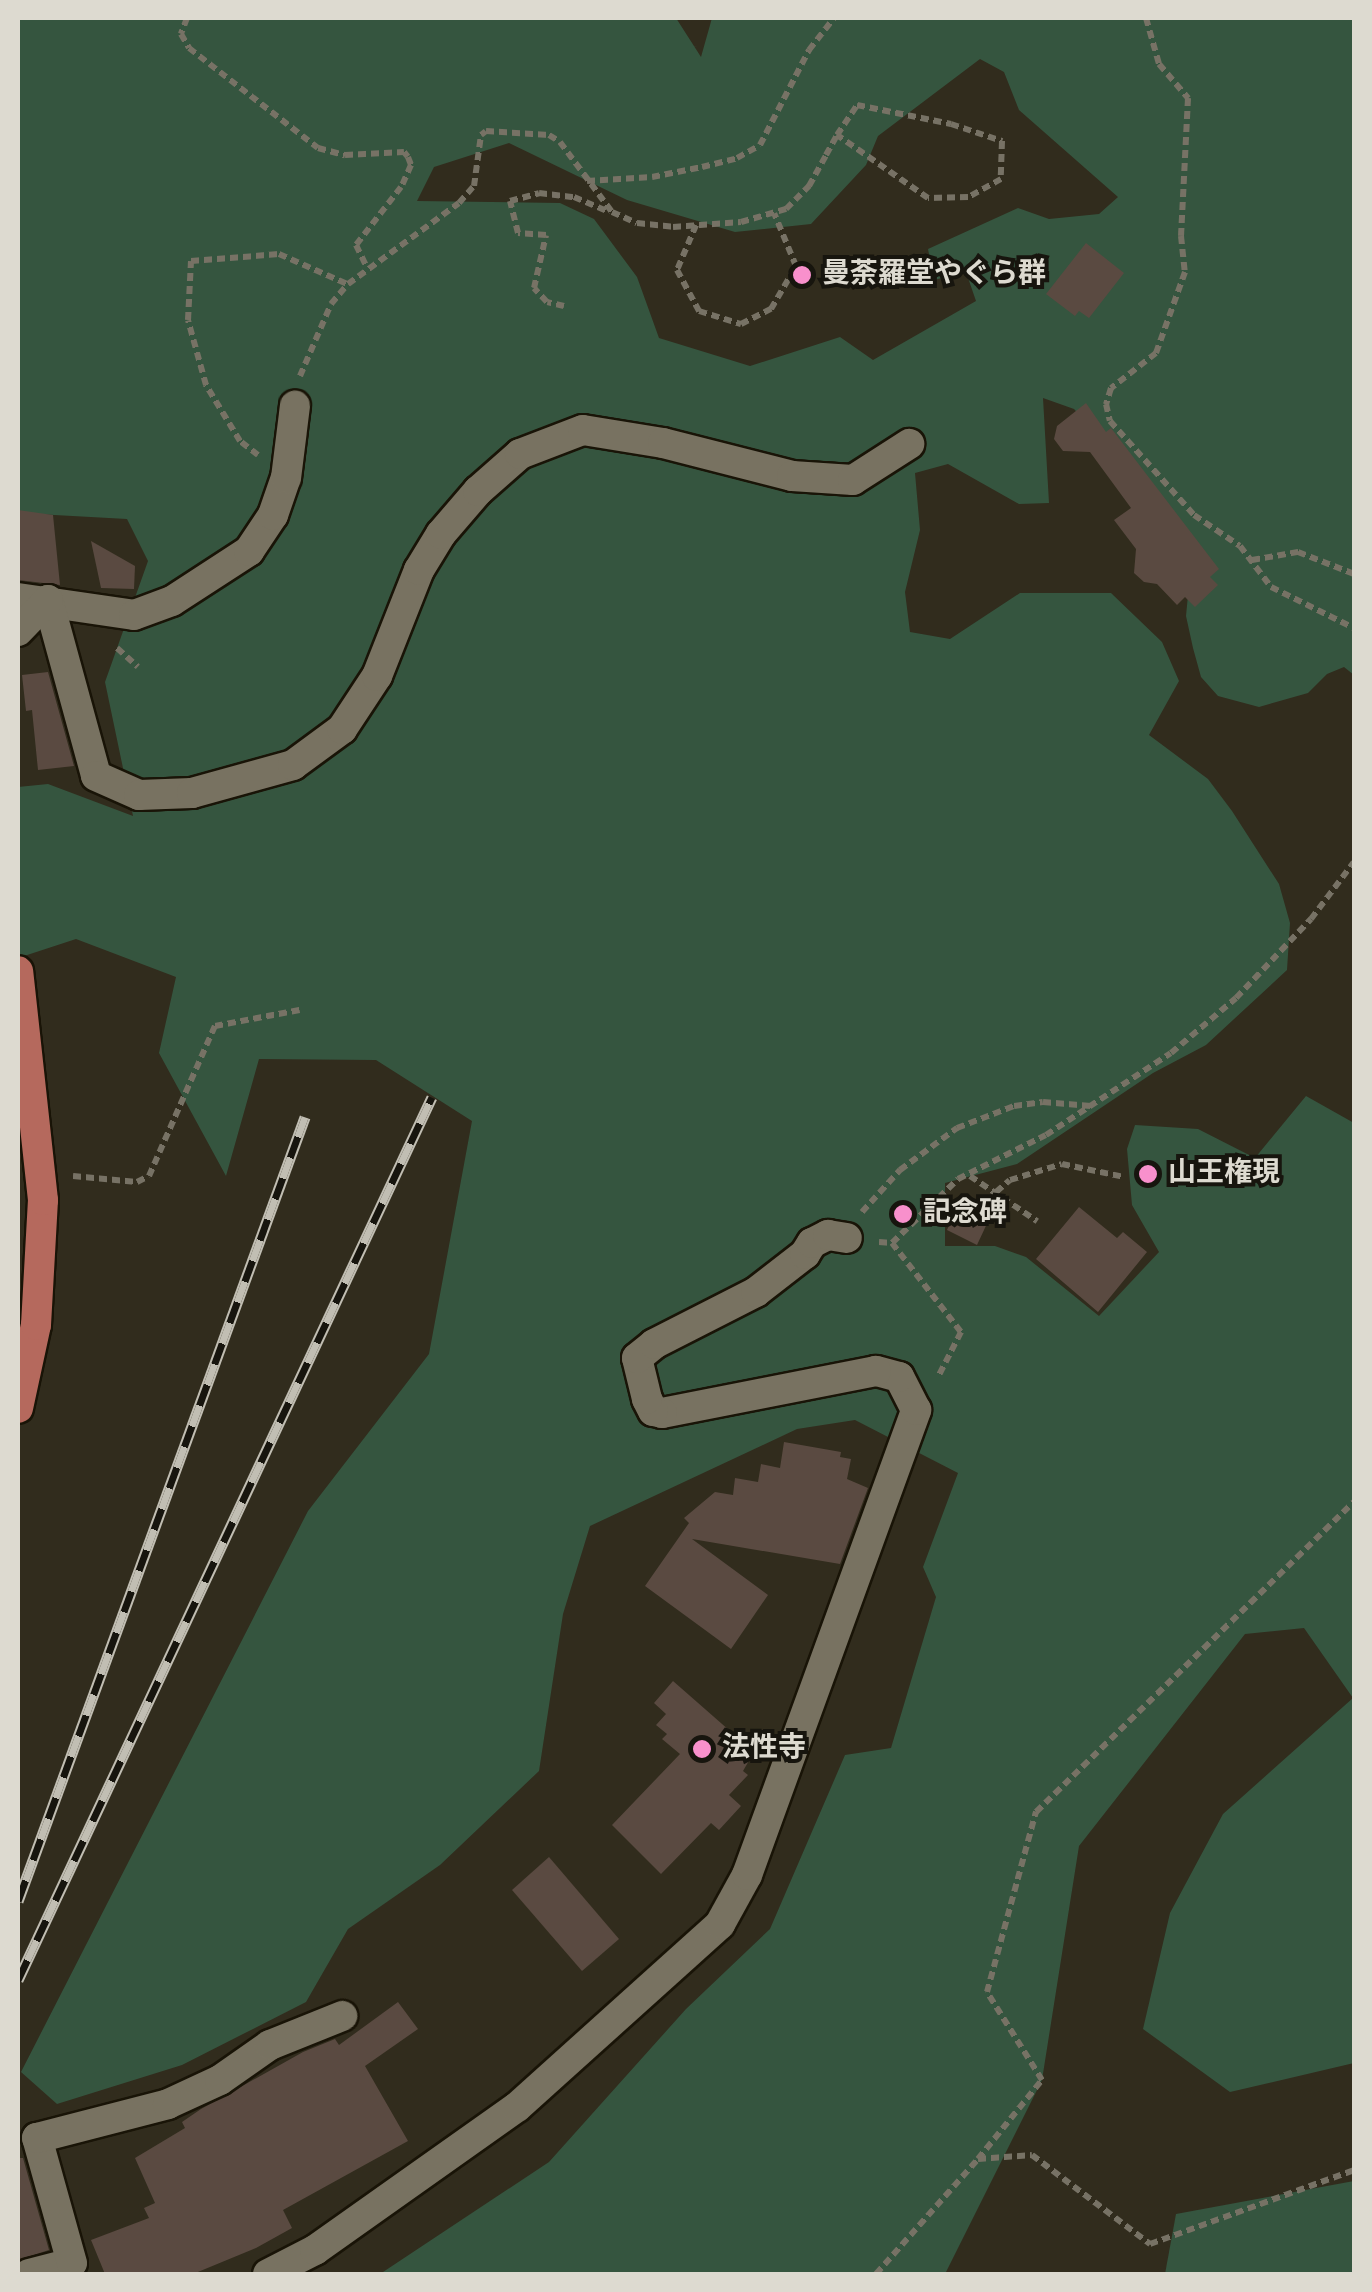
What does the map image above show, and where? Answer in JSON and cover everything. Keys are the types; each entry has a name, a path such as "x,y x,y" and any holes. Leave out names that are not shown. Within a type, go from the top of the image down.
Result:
{"main road":[{"path":"18,971 43,1200 36,1325 18,1408"}],"street":[{"path":"33,599 134,616 172,601 249,551 273,515 286,478 294,406"},
{"path":"33,599 96,776 139,795 192,793 293,765 342,730 377,676 419,570 441,534 478,491 520,454 583,430 663,443 792,476 852,480 909,444"},
{"path":"18,632 33,599"},
{"path":"268,2274 315,2250 517,2106 720,1924 747,1876 916,1410 899,1378 876,1370 670,1413 653,1411 637,1358 756,1292 805,1254 812,1244 828,1235 847,1238"},
{"path":"29,2274 72,2262 37,2138 168,2104 220,2080 270,2045 342,2016"}],"path":[{"path":"187,18 181,34 188,48 318,148 345,156 404,152 410,166 401,187 356,245 367,268"},
{"path":"588,181 652,177 702,167 737,158 760,144 808,50 834,18"},
{"path":"1146,18 1159,64 1188,98 1181,236 1185,272 1156,354 1110,388 1106,404 1110,421 1194,515 1240,546 1270,587 1354,628"},
{"path":"564,306 547,302 534,288 546,235 518,233 510,202 538,192 574,197 637,224 741,222 774,214 786,209 809,186 837,135 857,105 951,124 1002,141 1001,178 968,197 928,198 837,135"},
{"path":"294,406 300,372 331,304 367,268 459,203 474,186 481,134 486,131 549,136 560,142 612,212"},
{"path":"696,225 677,270 699,312 741,324 771,309 796,266 774,214"},
{"path":"286,478 240,441 206,385 188,320 191,261 279,254 348,284"},
{"path":"1252,560 1298,552 1354,574"},
{"path":"892,1243 958,1180 1092,1106 1171,1053 1236,998 1310,919 1354,862"},
{"path":"43,1200 61,1195 73,1176 136,1182 149,1176 215,1026 300,1010"},
{"path":"916,1410 962,1332 892,1243 847,1238 870,1199 957,1128 1014,1106 1042,1102 1092,1106"},
{"path":"996,1192 1010,1180 1062,1164 1124,1177"},
{"path":"969,1176 1037,1221"},
{"path":"876,2274 978,2160 1042,2080 987,1992 1036,1812 1354,1502"},
{"path":"978,2160 1032,2155 1150,2244 1354,2170"}],"green space":[{"path":"18,18 676,18 701,57 712,18 1354,18 1354,675 1344,667 1327,674 1308,693 1259,707 1218,696 1201,677 1193,648 1186,616 1190,574 1111,449 1074,409 1043,398 1049,503 1019,504 948,464 915,473 920,530 905,592 910,632 950,639 1020,593 1111,593 1162,642 1179,681 1149,735 1208,779 1232,811 1279,884 1290,923 1287,970 1206,1045 1153,1073 1017,1164 945,1183 945,1246 995,1246 1026,1257 1099,1316 1159,1252 1132,1205 1127,1149 1135,1125 1198,1129 1255,1158 1306,1096 1354,1123 1354,2063 1230,2092 1143,2029 1170,1913 1223,1814 1353,1698 1304,1628 1245,1634 1079,1846 1042,2080 945,2274 380,2274 549,2162 686,2009 770,1929 845,1755 891,1748 936,1597 923,1567 958,1473 855,1420 797,1429 590,1526 563,1614 539,1771 440,1865 348,1929 306,2002 182,2065 57,2104 21,2072 308,1511 429,1354 472,1121 376,1060 259,1059 226,1176 159,1053 176,977 76,939 18,958 18,787 48,784 133,816 105,682 148,561 127,519 18,513","holes":["980,59 1004,72 1019,110 1118,197 1099,214 1049,219 1018,208 928,249 934,280 966,272 976,301 873,360 840,337 750,366 659,338 637,277 594,219 560,203 417,201 434,167 509,143 627,200 735,232 811,224 866,165 878,136"]},
{"path":"1354,2181 1354,2274 1165,2274 1176,2214"}],"building":[{"path":"1086,243 1124,273 1089,318 1079,311 1075,316 1046,294"},
{"path":"1086,403 1106,432 1111,428 1219,569 1210,577 1218,585 1195,607 1185,597 1177,605 1157,584 1144,582 1134,573 1136,549 1114,520 1131,508 1090,452 1063,451 1054,439 1057,426"},
{"path":"18,510 53,515 60,585 18,580"},
{"path":"91,541 135,566 134,589 101,588"},
{"path":"48,672 74,766 38,770 32,710 26,711 22,675"},
{"path":"960,1201 991,1215 977,1245 947,1230"},
{"path":"1079,1207 1117,1238 1123,1232 1147,1252 1098,1312 1036,1259"},
{"path":"784,1442 841,1452 840,1457 851,1459 847,1479 868,1488 840,1564 692,1539 768,1595 731,1649 645,1586 689,1523 684,1518 715,1492 733,1495 735,1478 758,1482 761,1464 780,1468"},
{"path":"673,1681 754,1752 743,1771 748,1775 729,1795 741,1806 719,1830 711,1823 661,1874 612,1825 680,1754 662,1739 667,1734 656,1725 666,1714 654,1703"},
{"path":"549,1857 619,1939 582,1971 512,1890"},
{"path":"398,2002 418,2029 365,2066 408,2141 283,2210 292,2228 256,2248 193,2274 105,2274 91,2240 149,2218 144,2208 155,2203 135,2158 185,2128 182,2122 201,2109 303,2052 335,2039 339,2045"},
{"path":"18,2158 23,2158 49,2250 18,2260"}],"railway":[{"path":"18,1980 432,1097"},
{"path":"18,1901 305,1117"}],"place":[{"name":"曼荼羅堂やぐら群","path":"802,275"},
{"name":"山王権現","path":"1148,1174"},
{"name":"記念碑","path":"903,1214"},
{"name":"法性寺","path":"702,1749"}]}
